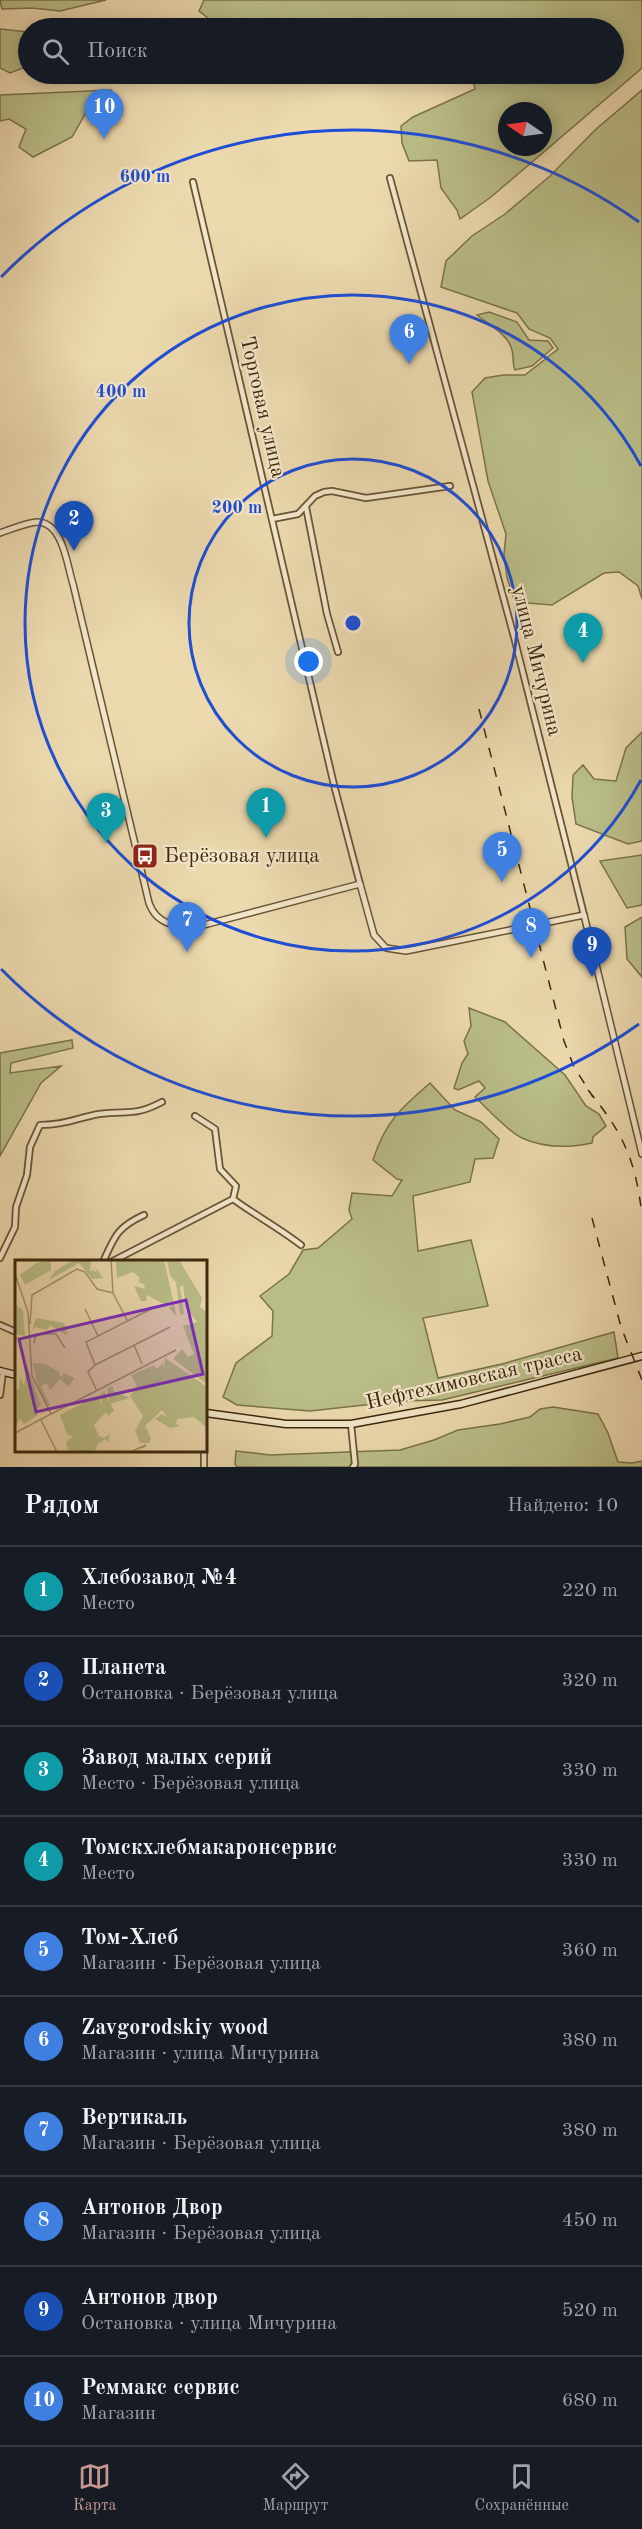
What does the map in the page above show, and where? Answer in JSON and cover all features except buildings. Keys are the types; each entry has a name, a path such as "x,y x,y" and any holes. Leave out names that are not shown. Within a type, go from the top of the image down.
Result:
{"main road":[{"name":"Нефтехимовская трасса","path":"207,1413 286,1424 351,1424 461,1404 642,1356"}],"street":[{"name":"улица Мичурина","path":"390,178 507,614 642,1154"},
{"name":"Торговая улица","path":"193,182 360,884"},
{"path":"272,519 298,514 315,496 324,492 332,491 366,498 450,486"},
{"path":"306,507 327,614 338,652"},
{"path":"0,533 40,522 52,527 58,537 73,584 149,903 156,917 173,925 200,926 360,884 374,935 380,944 393,950 422,949 584,915"},
{"path":"0,1258 15,1227 16,1207 27,1175 30,1147 40,1125 62,1125 98,1114 144,1111 162,1102"},
{"path":"115,1260 232,1199 236,1186 220,1169 215,1129 195,1116"},
{"path":"232,1199 301,1245"},
{"path":"104,1260 112,1241 124,1224 144,1215"},
{"path":"0,1325 15,1332"},
{"path":"0,1395 2,1372"},
{"path":"351,1424 355,1466"}],"green space":[{"path":"0,0 106,0 60,11 32,8 2,9"},
{"path":"204,0 642,0 642,68 624,83 624,18 208,18 199,11"},
{"path":"0,29 18,31 18,70 10,73 0,68"},
{"path":"474,84 623,84 552,145 552,102 498,102 498,156 539,156 491,197 460,219 457,210 441,188 437,160 409,161 402,143 401,126 413,117 475,89"},
{"path":"111,90 120,103 88,109 72,137 33,157 19,147 26,129 9,119 0,121 0,95"},
{"path":"642,90 642,599 638,586 619,572 604,573 552,605 515,602 507,578 504,554 506,534 488,481 472,392 485,378 525,375 558,349 550,338 529,329 517,313 441,287 446,261 472,236 505,214 550,176 595,130"},
{"path":"489,312 517,322 529,340 548,341 553,348 532,366 515,370 512,350 507,339 477,315"},
{"path":"642,732 642,841 628,844 576,824 572,797 573,775 583,765 594,779 616,781 626,748"},
{"path":"642,855 642,905 627,908 600,861"},
{"path":"642,917 642,977 627,959 625,927"},
{"path":"469,1008 505,1022 565,1075 586,1106 599,1114 606,1126 593,1137 592,1143 557,1146 539,1144 522,1138 504,1125 475,1097 485,1088 479,1081 458,1090 454,1088 462,1063 468,1054 464,1041 471,1026"},
{"path":"72,1040 73,1048 11,1063 10,1073 61,1066 41,1083 0,1156 0,1053"},
{"path":"430,1083 455,1110 481,1122 499,1139 493,1158 475,1159 470,1182 413,1196 418,1251 471,1240 488,1306 423,1318 438,1378 502,1364 614,1332 618,1358 442,1400 401,1401 310,1411 237,1405 223,1397 236,1363 272,1336 273,1311 260,1296 289,1274 303,1250 318,1248 352,1219 349,1210 352,1193 392,1196 402,1180 397,1179 373,1160 383,1135 395,1117"},
{"path":"553,1407 598,1414 608,1433 618,1462 642,1461 642,1467 237,1467 235,1464 236,1451 270,1455 400,1450 458,1430 530,1417 540,1409"}],"railway":[{"path":"479,709 564,1041 574,1067 593,1097"},
{"path":"588,1090 610,1120 626,1148 636,1179 642,1216"},
{"path":"592,1218 621,1327 642,1380"}],"place":[{"name":"Реммакс сервис","path":"104,139"},
{"name":"Zavgorodskiy wood","path":"409,364"},
{"name":"Планета","path":"74,551"},
{"name":"Томскхлебмакаронсервис","path":"583,663"},
{"name":"Хлебозавод №4","path":"266,838"},
{"name":"Завод малых серий","path":"106,843"},
{"name":"Берёзовая улица","path":"145,856"},
{"name":"Том-Хлеб","path":"502,882"},
{"name":"Вертикаль","path":"187,952"},
{"name":"Антонов Двор","path":"531,958"},
{"name":"Антонов двор","path":"592,977"}]}
